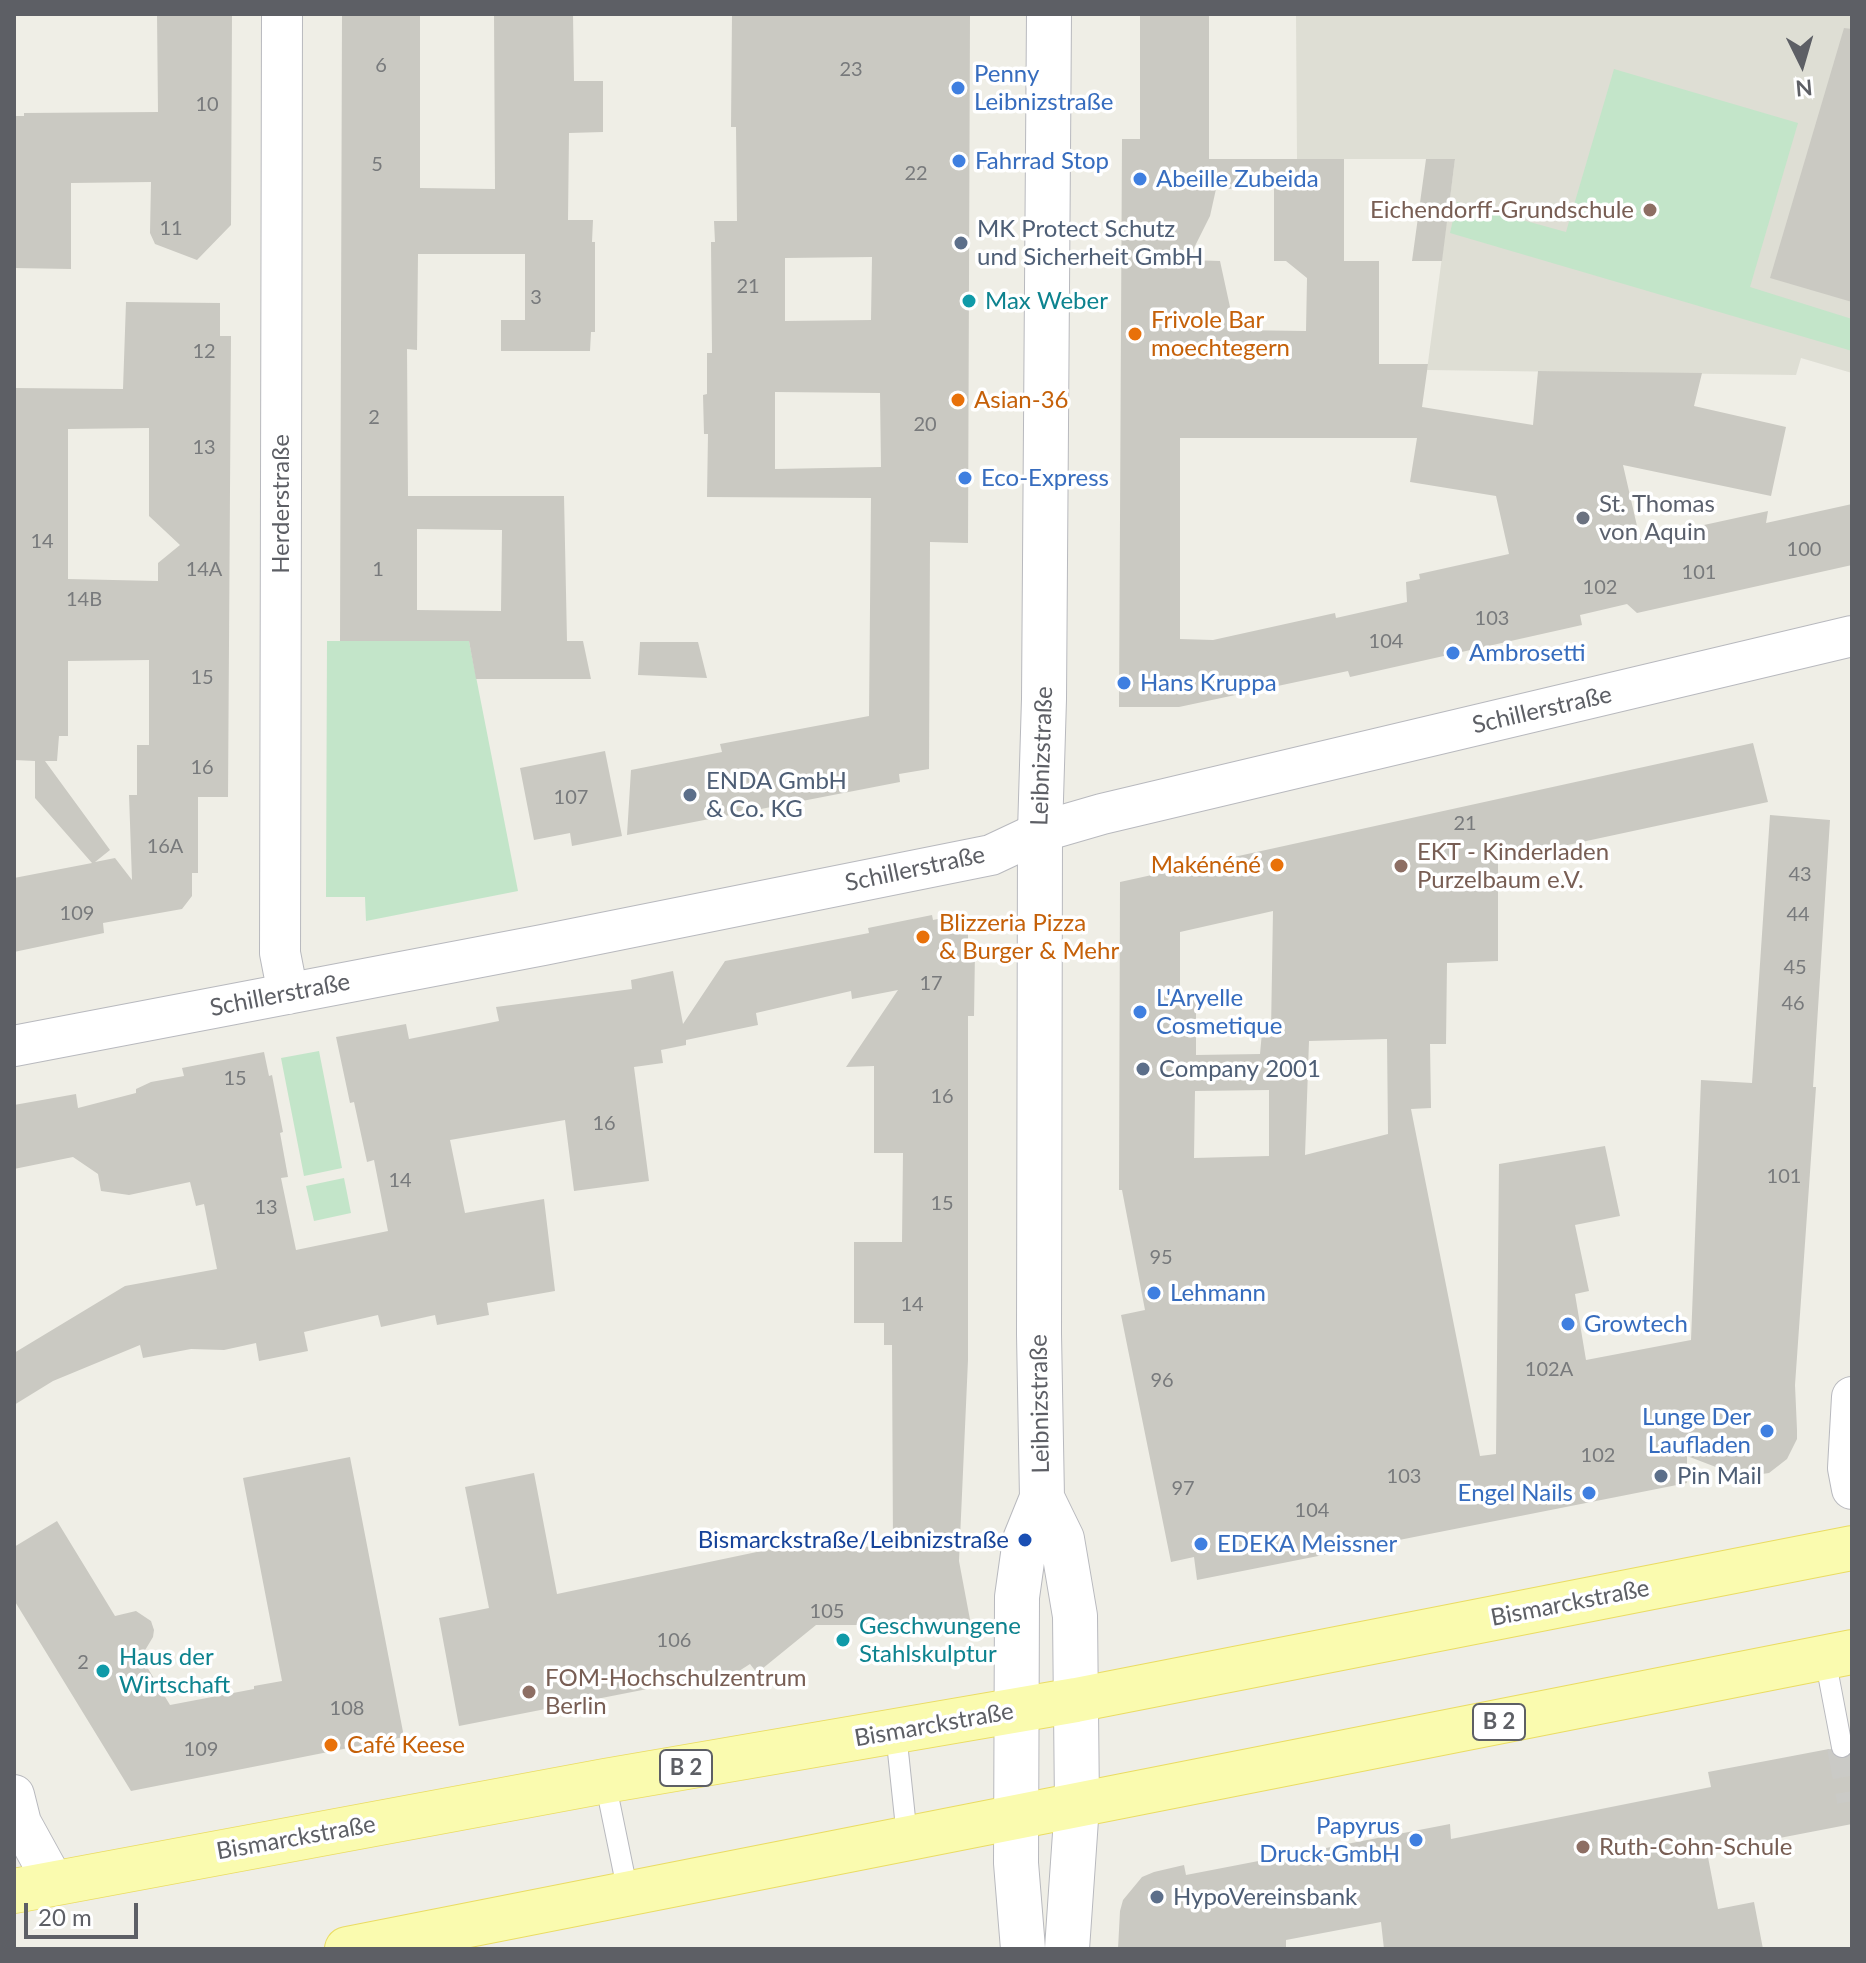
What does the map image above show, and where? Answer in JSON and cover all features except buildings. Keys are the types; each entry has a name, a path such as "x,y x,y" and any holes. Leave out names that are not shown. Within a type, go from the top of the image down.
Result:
{"main road":[{"name":"Bismarckstraße","path":"34,1887 605,1781 1076,1700 1852,1548"},
{"name":"B 2","path":"347,1949 1838,1655"}],"street":[{"name":"Herderstraße","path":"282,14 280,953 288,994"},
{"name":"Leibnizstraße","path":"1023,1949 1015,1816 1017,1597 1025,1540 1042,1498 1039,1334 1040,832 1045,684 1049,14"},
{"name":"Schillerstraße","path":"14,1046 991,855 1040,832 1115,811 1852,636"},
{"path":"1852,1397 1848,1468 1852,1489"},
{"name":"Leibnizstraße","path":"1042,1498 1062,1539 1075,1616 1077,1805 1067,1949"},
{"path":"14,1795 34,1887"}],"lane":[{"path":"1838,1655 1842,1747"},
{"path":"896,1733 907,1837"},
{"path":"605,1781 628,1893"}],"shaded area":[{"name":"Eichendorff-Grundschule","path":"1296,14 1852,14 1852,373 1801,358 1796,375 1427,370 1455,159 1297,159"}],"green space":[{"path":"1614,69 1798,123 1750,287 1852,319 1852,351 1450,233 1457,202 1566,232"},
{"path":"327,641 469,641 518,891 366,921 365,897 326,897"},
{"path":"319,1051 342,1168 304,1176 281,1058"},
{"path":"344,1178 351,1213 314,1221 306,1186"}],"tunnel":[{"path":"1842,1747 1852,1801"}],"place":[{"name":"Penny Leibnizstraße","path":"958,88"},
{"name":"Fahrrad Stop","path":"959,161"},
{"name":"Abeille Zubeida","path":"1140,179"},
{"name":"Eichendorff-Grundschule","path":"1650,210"},
{"name":"MK Protect Schutz und Sicherheit GmbH","path":"961,243"},
{"name":"Max Weber","path":"969,301"},
{"name":"Frivole Bar moechtegern","path":"1135,334"},
{"name":"Asian-36","path":"958,400"},
{"name":"Eco-Express","path":"965,478"},
{"name":"St. Thomas von Aquin","path":"1583,518"},
{"name":"Ambrosetti","path":"1453,653"},
{"name":"Hans Kruppa","path":"1124,683"},
{"name":"ENDA GmbH & Co. KG","path":"690,795"},
{"name":"Makénéné","path":"1277,865"},
{"name":"EKT - Kinderladen Purzelbaum e.V.","path":"1401,866"},
{"name":"Blizzeria Pizza & Burger & Mehr","path":"923,937"},
{"name":"L'Aryelle Cosmetique","path":"1140,1012"},
{"name":"Company 2001","path":"1143,1069"},
{"name":"Lehmann","path":"1154,1293"},
{"name":"Growtech","path":"1568,1324"},
{"name":"Lunge Der Laufladen","path":"1767,1431"},
{"name":"Pin Mail","path":"1661,1476"},
{"name":"Engel Nails","path":"1589,1493"},
{"name":"Bismarckstraße/Leibnizstraße","path":"1025,1540"},
{"name":"EDEKA Meissner","path":"1201,1544"},
{"name":"Geschwungene Stahlskulptur","path":"843,1640"},
{"name":"Haus der Wirtschaft","path":"103,1671"},
{"name":"FOM-Hochschulzentrum Berlin","path":"529,1692"},
{"name":"Café Keese","path":"331,1745"},
{"name":"Papyrus Druck-GmbH","path":"1416,1840"},
{"name":"Ruth-Cohn-Schule","path":"1583,1847"},
{"name":"HypoVereinsbank","path":"1157,1897"}]}
